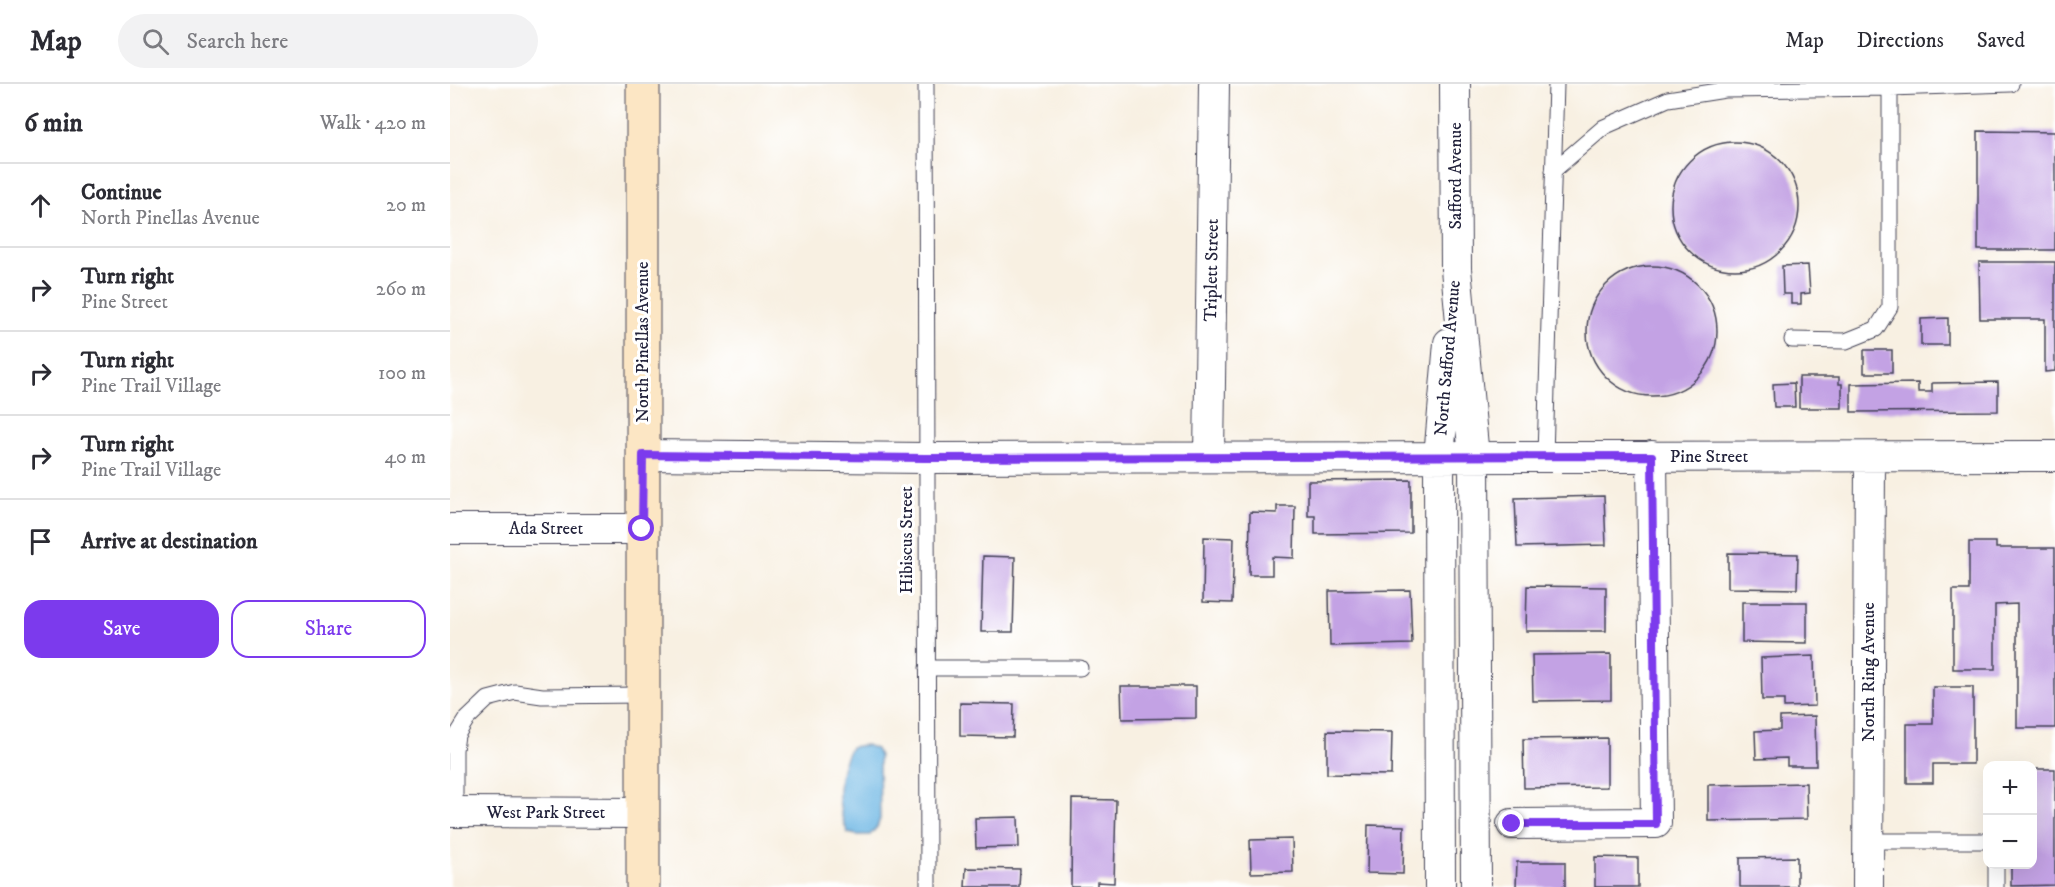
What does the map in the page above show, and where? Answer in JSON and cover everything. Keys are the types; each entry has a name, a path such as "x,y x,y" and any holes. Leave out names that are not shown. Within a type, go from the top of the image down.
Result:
{"main road":[{"name":"North Pinellas Avenue","path":"643,84 643,887"}],"street":[{"name":"Triplett Street","path":"1209,457 1214,84"},
{"name":"Safford Avenue","path":"1455,84 1456,269"},
{"name":"North Safford Avenue","path":"1440,887 1439,457 1456,269"},
{"name":"North Safford Avenue","path":"1456,269 1474,457 1476,887"},
{"name":"Pine Street","path":"643,455 926,458 2055,456"},
{"path":"1512,824 1656,824 1652,456"},
{"name":"North Ring Avenue","path":"1868,887 1870,457"},
{"name":"Ada Street","path":"450,530 642,529"},
{"name":"West Park Street","path":"453,812 643,813"}],"lane":[{"name":"Hibiscus Street","path":"926,84 928,887"},
{"path":"1545,456 1556,84"},
{"path":"1553,171 1604,127 1668,99 1725,90 2011,84"},
{"path":"1792,340 1846,341 1876,329 1890,307 1890,88"},
{"path":"927,668 1080,668"},
{"path":"453,812 457,735 477,707 488,699 515,692 542,696 642,695"},
{"path":"1869,841 1983,841"},
{"path":"1996,869 1996,887"}],"water":[{"path":"866,745 876,749 879,756 880,819 870,835 857,835 848,833 844,823 839,801 840,779 851,747"}],"building":[{"path":"1978,131 2055,132 2055,250 1978,250"},
{"path":"1735,142 1759,147 1780,161 1794,182 1799,206 1794,230 1780,251 1759,265 1735,270 1711,265 1690,251 1676,230 1671,206 1676,182 1690,161 1711,147"},
{"path":"1979,262 2055,262 2055,371 2045,372 2045,319 1980,319"},
{"path":"1808,265 1810,293 1801,294 1801,304 1791,304 1791,294 1783,294 1782,266"},
{"path":"1652,266 1677,271 1698,285 1712,306 1717,331 1712,356 1698,377 1677,391 1652,396 1627,391 1606,377 1592,356 1587,331 1592,306 1606,285 1627,271"},
{"path":"1948,318 1948,345 1921,345 1921,319"},
{"path":"1864,350 1892,350 1892,373 1864,373"},
{"path":"1799,377 1839,377 1839,384 1842,384 1842,408 1799,408"},
{"path":"1998,382 1998,411 1851,412 1851,384 1918,383 1918,392 1932,392 1932,383"},
{"path":"1794,383 1795,407 1774,407 1773,384"},
{"path":"1411,480 1411,533 1315,534 1315,516 1308,516 1308,481"},
{"path":"1604,496 1606,545 1517,547 1515,498"},
{"path":"1277,506 1295,506 1294,558 1272,557 1272,575 1249,575 1250,512 1277,513"},
{"path":"1204,537 1234,538 1232,603 1203,602"},
{"path":"1969,542 1996,542 1996,548 2055,548 2055,728 2017,728 2017,604 1995,605 1995,669 1953,669 1953,590 1969,590"},
{"path":"1728,553 1798,554 1797,589 1728,588"},
{"path":"983,556 1015,557 1013,632 981,632"},
{"path":"1527,586 1606,587 1606,631 1526,631"},
{"path":"1410,590 1412,644 1330,646 1329,591"},
{"path":"1742,602 1807,602 1807,643 1742,642"},
{"path":"1611,654 1611,700 1533,701 1532,655"},
{"path":"1814,656 1815,706 1784,707 1784,700 1762,700 1761,658"},
{"path":"1121,686 1196,686 1196,718 1122,719"},
{"path":"1933,687 1973,687 1973,764 1933,764 1933,783 1907,783 1907,724 1933,724"},
{"path":"960,703 1014,704 1013,737 960,736"},
{"path":"1815,716 1816,766 1787,766 1787,758 1756,759 1755,731 1780,730 1780,717"},
{"path":"1327,731 1392,732 1391,775 1327,774"},
{"path":"1607,738 1607,787 1524,788 1523,739"},
{"path":"2037,769 2055,769 2055,885 2011,886 2011,869 2037,869"},
{"path":"1806,783 1807,819 1708,821 1708,785"},
{"path":"1072,799 1116,800 1114,883 1097,882 1097,887 1071,887"},
{"path":"1018,817 1019,847 976,848 975,818"},
{"path":"1368,825 1404,826 1403,874 1367,873"},
{"path":"1292,839 1293,872 1251,873 1250,840"},
{"path":"1595,857 1638,858 1638,887 1595,887"},
{"path":"1797,857 1797,887 1740,887 1740,858"},
{"path":"1517,862 1565,862 1565,887 1516,887"},
{"path":"966,868 1020,869 1019,887 965,887"}],"route":[{"path":"642,529 643,455 926,458 1652,456 1656,824 1512,824"}]}
